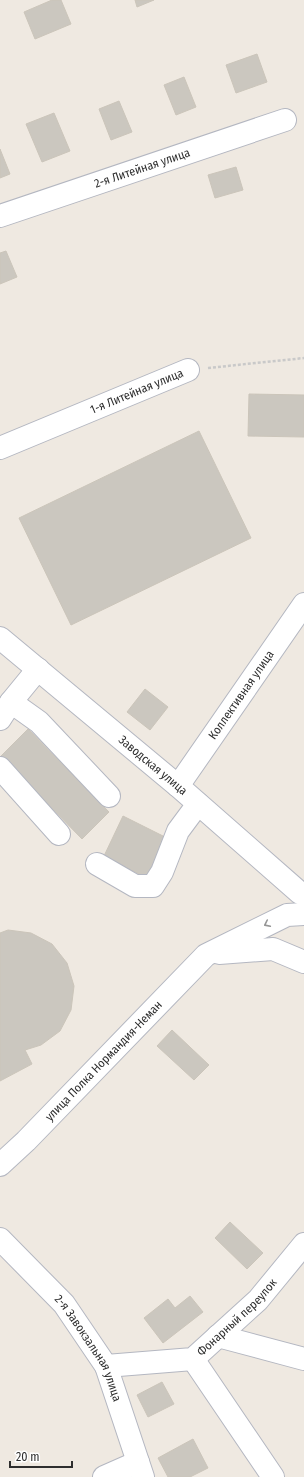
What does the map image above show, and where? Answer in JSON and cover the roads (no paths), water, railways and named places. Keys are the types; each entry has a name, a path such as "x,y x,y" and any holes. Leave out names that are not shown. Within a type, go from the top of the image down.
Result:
{"street":[{"name":"2-я Литейная улица","path":"0,216 285,120"},
{"name":"1-я Литейная улица","path":"0,448 188,370"},
{"name":"Коллективная улица","path":"178,786 304,604"},
{"name":"Заводская улица","path":"0,638 178,786 304,895"},
{"path":"38,669 6,711 39,722 109,796"},
{"path":"0,768 59,834"},
{"path":"97,864 135,886 153,886 162,872 178,831 198,804"},
{"name":"улица Полка Нормандия-Неман","path":"0,1165 31,1136 206,955 287,915 304,914"},
{"path":"206,955 273,948 304,962"},
{"name":"2-я Завокзальная улица","path":"0,1239 64,1304 106,1366 140,1469"},
{"name":"Фонарный переулок","path":"106,1366 193,1358 258,1300 304,1244"},
{"path":"218,1336 304,1359"},
{"path":"193,1358 273,1477"},
{"path":"104,1477 140,1469"}]}
